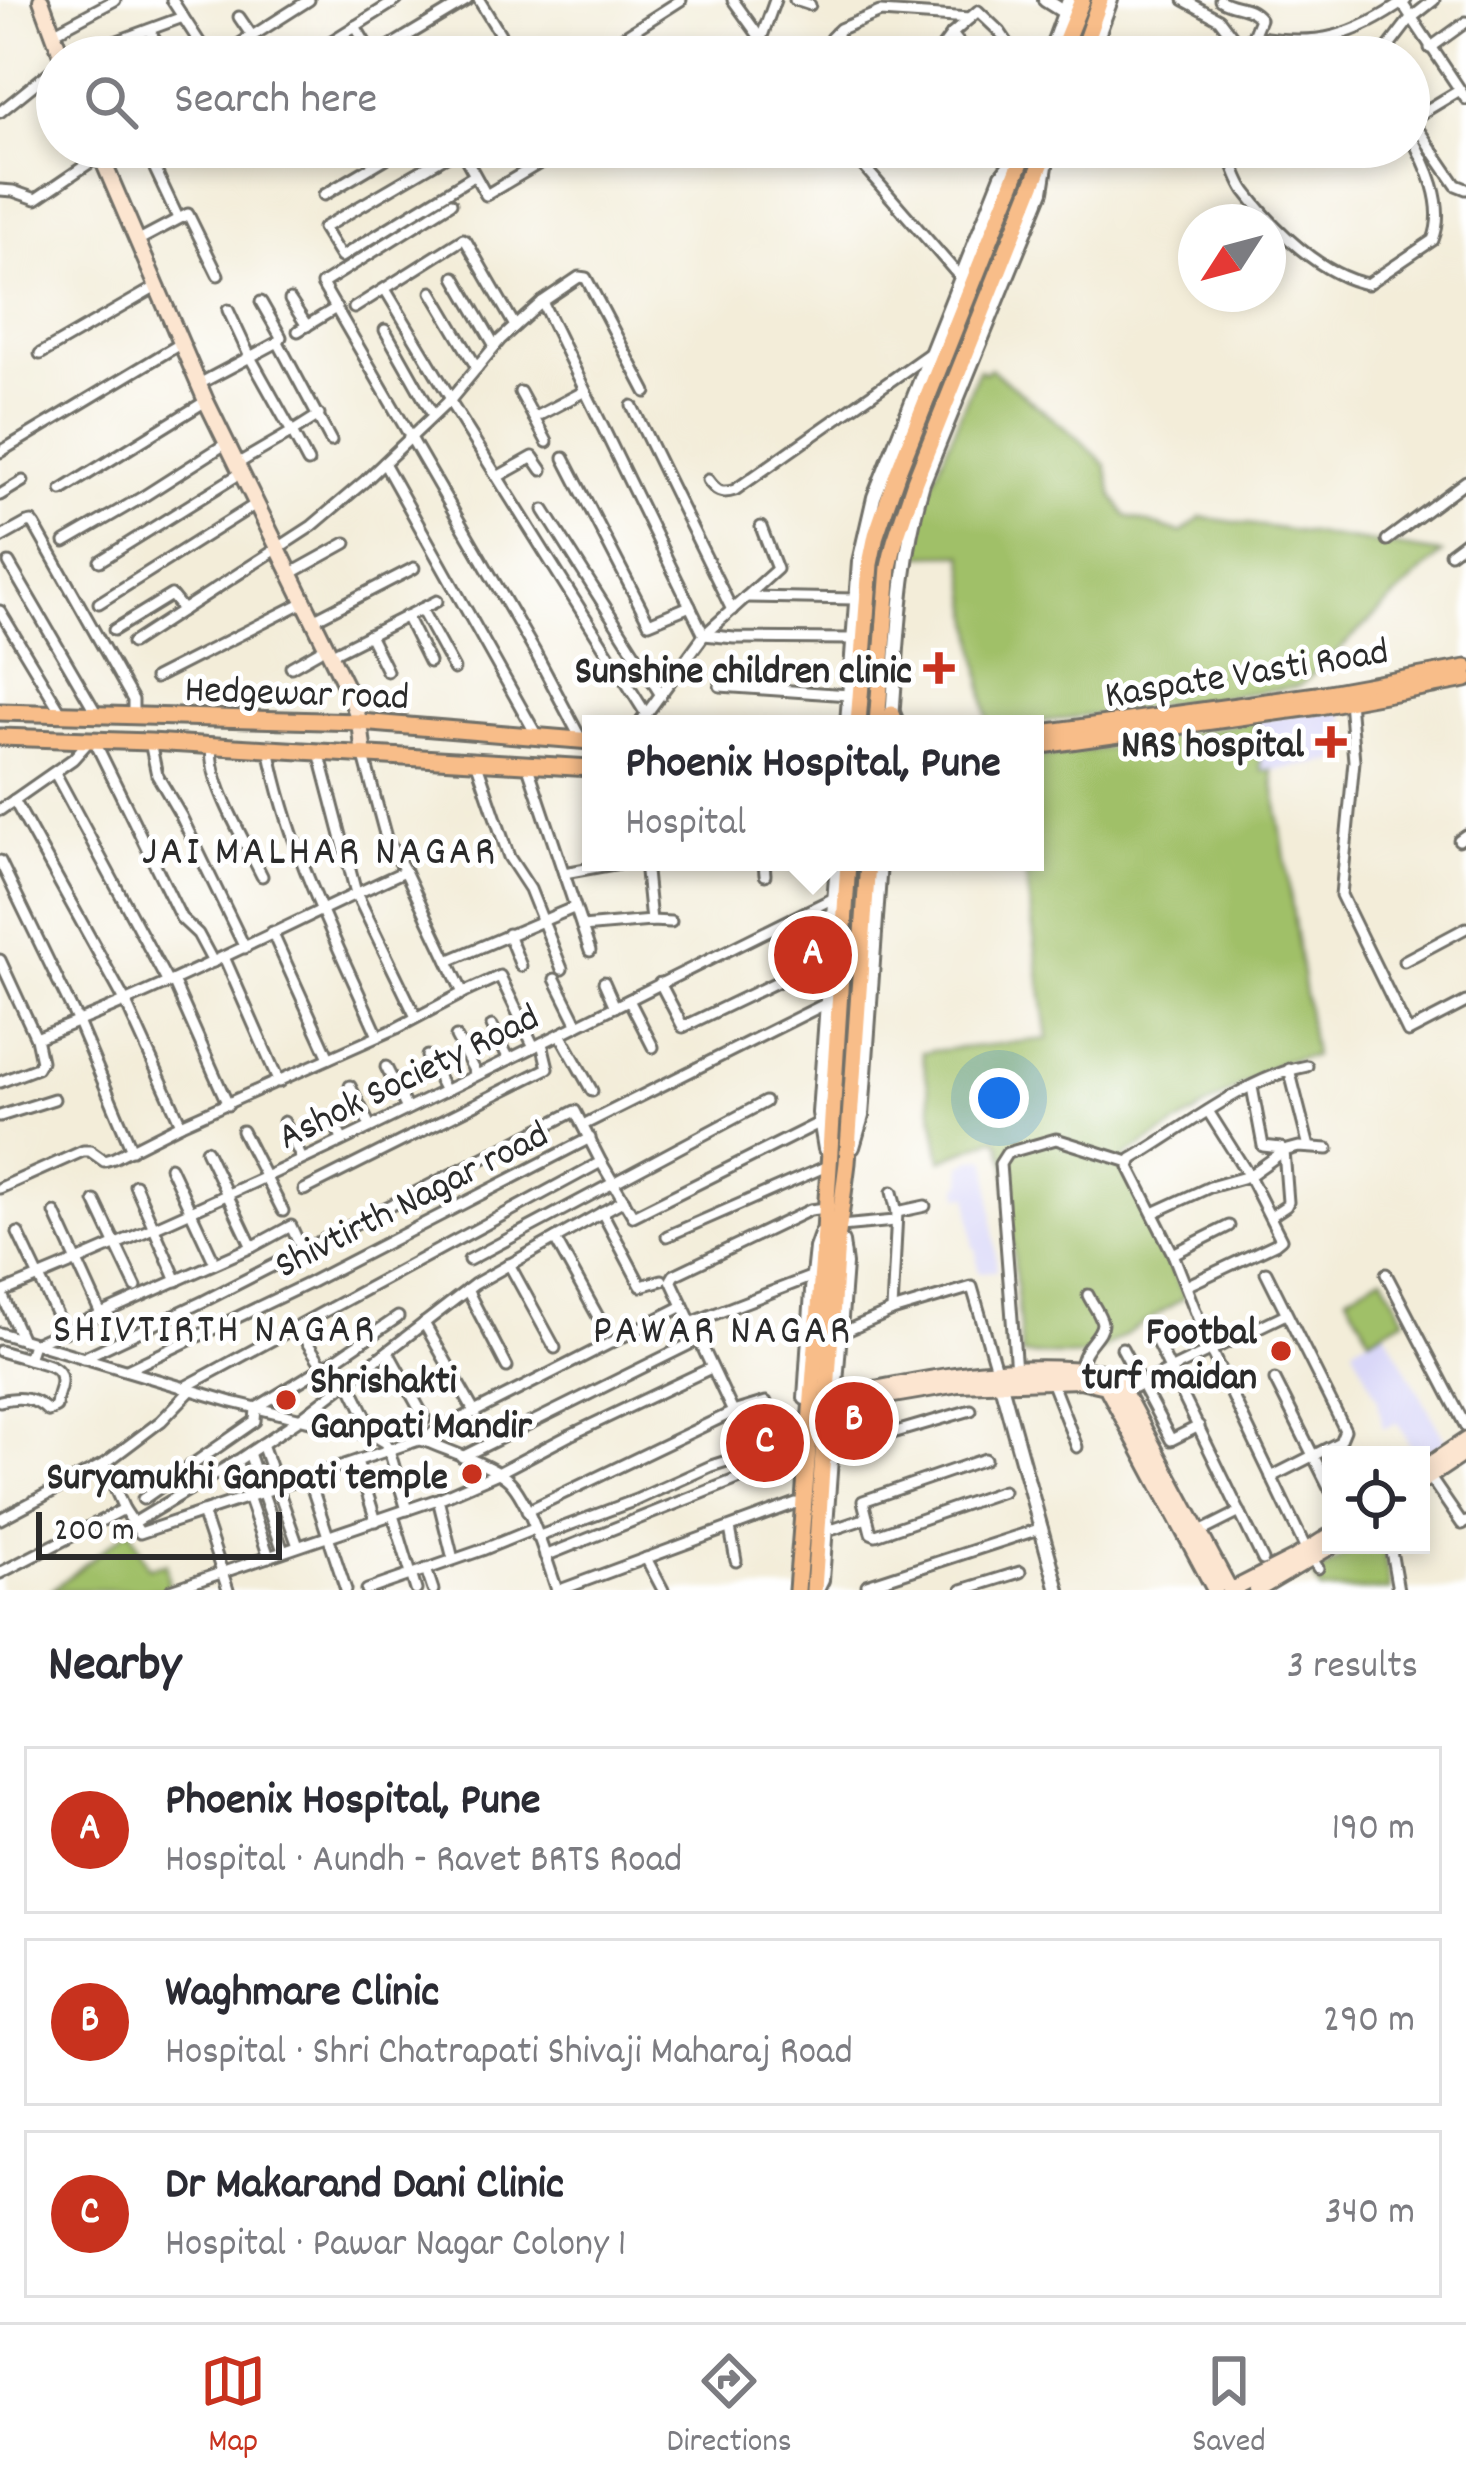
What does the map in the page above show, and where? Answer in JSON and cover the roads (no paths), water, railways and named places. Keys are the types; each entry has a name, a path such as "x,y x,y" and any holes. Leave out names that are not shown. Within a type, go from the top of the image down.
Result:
{"main road":[{"path":"41,0 54,36"},
{"path":"1067,36 1082,0"},
{"path":"1087,36 1100,0"},
{"path":"106,168 206,401 350,693 364,756"},
{"path":"859,715 876,536 1017,168"},
{"path":"879,715 895,541 1039,168"},
{"name":"Kaspate Vasti Road","path":"1348,696 1466,668"},
{"name":"Kaspate Vasti Road","path":"1044,739 1466,680"},
{"name":"Hedgewar road","path":"0,712 360,722 582,740"},
{"name":"Hedgewar road","path":"0,737 582,767"},
{"path":"816,1590 835,1230 826,1208 826,1124 847,871"},
{"path":"797,1590 835,1230 848,1163 867,871"},
{"path":"833,1401 925,1378 1080,1369 1113,1376 1216,1590"},
{"path":"1007,1376 1106,1386 1132,1419 1229,1589 1312,1559 1322,1546"},
{"path":"1430,1471 1466,1440"},
{"path":"1430,1473 1466,1452"},
{"path":"1257,1590 1322,1552"}],"street":[{"path":"53,33 116,0"},
{"path":"172,0 195,36"},
{"path":"239,16 252,36 309,0"},
{"path":"339,36 397,0"},
{"path":"401,36 467,0"},
{"path":"479,0 500,34"},
{"path":"625,36 681,0"},
{"path":"733,0 759,36"},
{"path":"762,36 775,0"},
{"path":"795,0 810,4"},
{"path":"873,0 880,12"},
{"path":"1045,0 1067,6 1056,36"},
{"path":"1098,36 1111,0"},
{"path":"1184,0 1219,20 1232,36"},
{"path":"1220,0 1253,10 1260,20 1253,36"},
{"path":"1397,36 1433,0"},
{"path":"1334,36 1386,16 1401,4 1422,36"},
{"path":"952,34 975,10"},
{"path":"833,36 880,12 975,10 1003,36"},
{"path":"134,36 183,17"},
{"path":"1430,109 1463,95 1430,48 1466,22"},
{"path":"355,26 361,36"},
{"path":"149,29 153,36"},
{"path":"0,112 36,83"},
{"path":"1430,147 1456,185 1466,189"},
{"path":"0,190 36,199 77,168"},
{"path":"324,195 370,168"},
{"path":"426,168 323,228 341,256 475,175"},
{"path":"471,168 486,195 530,168"},
{"path":"865,168 961,277"},
{"path":"848,715 859,562 874,497 1008,168"},
{"path":"893,715 906,558 923,483 1042,191 1045,168"},
{"path":"1235,168 1243,189 1306,255 1351,281 1368,284 1433,240 1438,229 1434,190 1424,168"},
{"path":"155,169 178,218"},
{"path":"451,203 322,284 582,732"},
{"path":"136,241 188,214 218,275"},
{"path":"354,308 463,239 515,326"},
{"path":"454,277 495,346"},
{"path":"132,643 313,526 450,399 515,326 579,277 586,278 646,392"},
{"path":"40,354 156,287"},
{"path":"385,289 641,715"},
{"path":"431,292 477,368"},
{"path":"290,300 303,329 336,308"},
{"path":"199,384 278,342 281,337 261,302"},
{"path":"542,302 704,635"},
{"path":"228,310 308,462"},
{"path":"386,330 433,415"},
{"path":"278,342 332,440"},
{"path":"0,452 180,344"},
{"path":"708,480 716,491 735,490 930,353"},
{"path":"534,418 585,391"},
{"path":"520,392 547,442"},
{"path":"62,490 206,401"},
{"path":"632,406 732,610"},
{"path":"100,561 319,415"},
{"path":"65,542 226,443"},
{"path":"499,476 532,457 542,470"},
{"path":"564,458 649,623 690,606"},
{"path":"384,463 537,736"},
{"path":"0,495 23,481"},
{"path":"1387,540 1466,481"},
{"path":"100,603 256,504"},
{"path":"544,510 661,695"},
{"path":"0,538 27,523 35,526 133,700 133,717"},
{"path":"646,715 704,635 777,569 761,527"},
{"path":"1450,553 1466,541"},
{"path":"290,574 346,543"},
{"path":"9,563 98,716"},
{"path":"313,620 414,568"},
{"path":"114,630 171,595 183,610"},
{"path":"746,597 856,599"},
{"path":"291,667 437,601"},
{"path":"155,678 304,602"},
{"path":"421,609 454,669"},
{"path":"0,610 62,714"},
{"path":"406,616 429,662"},
{"path":"369,635 387,670"},
{"path":"704,635 852,640"},
{"path":"720,686 849,695"},
{"path":"1348,696 1354,761 1341,896 1408,1032 1466,1002"},
{"path":"0,810 73,759 92,740 182,918 218,960 279,1082"},
{"path":"150,742 157,775 245,948"},
{"path":"212,746 214,777 262,876"},
{"path":"269,748 277,792 321,909 379,1036"},
{"path":"319,752 356,893 416,1017"},
{"path":"364,756 386,838 463,993"},
{"path":"476,761 509,857 530,889 578,1025"},
{"path":"527,764 590,951"},
{"path":"55,772 171,982 228,1105"},
{"path":"14,800 124,1001 181,1124"},
{"path":"0,861 79,1022 132,1150"},
{"path":"564,873 582,869"},
{"path":"36,1038 171,982 405,871"},
{"path":"646,871 651,921"},
{"path":"83,1358 575,1112 633,1216 826,1124 819,1113 836,871"},
{"path":"848,1163 862,1116 879,871"},
{"name":"Ashok Society Road","path":"0,1292 265,1177 834,898"},
{"path":"448,961 574,908"},
{"path":"582,927 671,922"},
{"path":"1404,961 1462,930 1466,948"},
{"path":"272,932 329,1058"},
{"path":"508,934 521,966"},
{"path":"660,983 683,1027 827,958"},
{"path":"0,960 36,1038 41,1066 0,1082"},
{"path":"0,1188 83,1151 104,1161 132,1150 500,976 548,1068 304,1190"},
{"path":"604,982 615,1006"},
{"path":"629,1000 653,1047"},
{"path":"583,1125 827,1003"},
{"path":"492,1026 509,1059"},
{"path":"560,1034 592,1091"},
{"path":"456,1037 476,1074"},
{"path":"427,1056 445,1090"},
{"path":"386,1066 407,1109"},
{"path":"1129,1162 1208,1111 1289,1070 1307,1066"},
{"path":"1289,1070 1309,1147"},
{"path":"350,1086 370,1126"},
{"path":"1252,1088 1263,1146 1284,1151"},
{"path":"0,1116 54,1099"},
{"path":"469,1260 765,1102"},
{"path":"1186,1286 1279,1242 1280,1235 1208,1111"},
{"path":"331,1116 342,1139"},
{"path":"284,1122 302,1159"},
{"path":"242,1131 283,1211"},
{"name":"Shivtirth Nagar road","path":"127,1370 309,1283 590,1138"},
{"path":"1007,1376 1002,1158 1056,1138 1129,1162"},
{"path":"1153,1213 1210,1187 1249,1176 1284,1151 1328,1149"},
{"path":"206,1150 252,1247"},
{"path":"1271,1216 1288,1202 1284,1151"},
{"path":"0,1519 104,1464 161,1421 187,1389 601,1162"},
{"path":"1129,1162 1132,1177 1173,1254 1211,1351 1312,1559"},
{"path":"667,1236 828,1164"},
{"path":"170,1167 212,1257"},
{"path":"135,1185 177,1281"},
{"path":"892,1192 896,1217 892,1311"},
{"path":"133,1524 302,1418 466,1290 624,1200"},
{"path":"94,1201 136,1286"},
{"path":"797,1590 792,1577 796,1503 808,1399 816,1248 835,1230 925,1206"},
{"path":"602,1213 638,1283 644,1286 810,1210 826,1208"},
{"path":"55,1213 101,1314"},
{"path":"28,1342 64,1332 291,1226 302,1250"},
{"path":"1173,1254 1229,1226"},
{"path":"816,1590 822,1580 844,1264 835,1230"},
{"path":"18,1233 64,1332"},
{"path":"554,1239 602,1324"},
{"path":"509,1264 555,1348"},
{"path":"1266,1272 1345,1430 1340,1442 1271,1477"},
{"path":"1386,1274 1466,1427"},
{"path":"691,1323 813,1276"},
{"path":"668,1277 748,1453"},
{"path":"839,1334 892,1311 972,1287 1007,1376 1058,1590"},
{"path":"466,1290 520,1390"},
{"path":"0,1292 28,1342 28,1359"},
{"path":"1080,1369 1082,1352 1102,1322 1088,1295"},
{"path":"428,1442 427,1436 683,1306"},
{"path":"1124,1392 1286,1314"},
{"path":"256,1408 398,1317"},
{"path":"424,1323 475,1413"},
{"path":"1149,1326 1262,1560"},
{"path":"297,1327 323,1367"},
{"path":"0,1333 187,1389 376,1437 389,1450 407,1510"},
{"path":"462,1457 698,1340"},
{"path":"1122,1348 1171,1441 1199,1426"},
{"path":"0,1351 56,1367 62,1383 56,1407 48,1411 40,1403 11,1396 0,1401"},
{"path":"388,1352 425,1419"},
{"path":"171,1590 438,1499 711,1368"},
{"path":"1275,1379 1322,1474"},
{"path":"1051,1381 1077,1447"},
{"path":"349,1382 376,1437"},
{"path":"526,1511 733,1412 766,1402"},
{"path":"143,1499 255,1420 256,1408"},
{"path":"831,1449 971,1410"},
{"path":"367,1590 453,1558 589,1519 710,1466 802,1437"},
{"path":"104,1464 133,1524 146,1533 418,1440 428,1442 512,1484 558,1590 582,1586 796,1503"},
{"path":"262,1444 298,1546"},
{"path":"249,1453 283,1552"},
{"path":"985,1459 863,1501 871,1533 1004,1491"},
{"path":"236,1461 268,1557"},
{"path":"357,1461 376,1521"},
{"path":"308,1476 346,1590"},
{"path":"545,1556 745,1476"},
{"path":"1430,1483 1465,1526"},
{"path":"438,1499 453,1558"},
{"path":"0,1573 124,1508"},
{"path":"202,1512 228,1590"},
{"path":"1198,1533 1240,1512"},
{"path":"393,1515 416,1590"},
{"path":"826,1528 867,1518"},
{"path":"730,1528 736,1561"},
{"path":"868,1590 867,1585 1042,1528"},
{"path":"1392,1554 1398,1590"},
{"path":"646,1558 662,1590"},
{"path":"426,1569 433,1590"},
{"path":"962,1590 1020,1572"}],"place":[{"name":"Sunshine children clinic","path":"939,668"},
{"name":"NRS hospital","path":"1331,742"},
{"name":"Phoenix Hospital, Pune","path":"813,955"},
{"name":"Footbal turf maidan","path":"1281,1351"},
{"name":"Shrishakti Ganpati Mandir","path":"286,1400"},
{"name":"Waghmare Clinic","path":"854,1421"},
{"name":"Dr Makarand Dani Clinic","path":"765,1443"},
{"name":"Suryamukhi Ganpati temple","path":"472,1474"}],"district":[{"name":"JAI MALHAR NAGAR","path":"320,848"},
{"name":"SHIVTIRTH NAGAR","path":"215,1326"},
{"name":"PAWAR NAGAR","path":"723,1327"}]}
